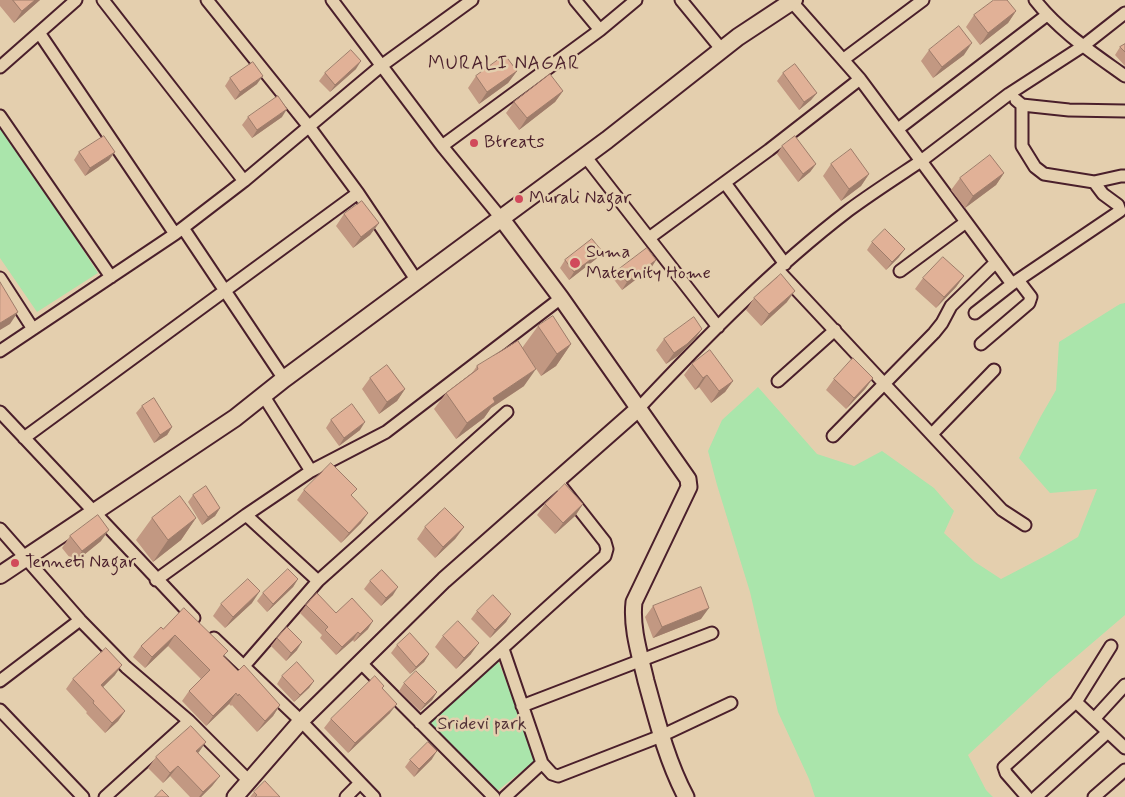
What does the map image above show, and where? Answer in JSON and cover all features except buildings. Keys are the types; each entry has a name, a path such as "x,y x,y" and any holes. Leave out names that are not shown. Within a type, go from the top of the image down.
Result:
{"main road":[{"path":"0,575 235,418 284,379 585,156 738,37 793,1"}],"street":[{"path":"0,67 40,34 76,0"},
{"path":"103,0 244,181"},
{"path":"208,0 310,128 358,193 417,280"},
{"path":"0,351 179,231 310,128 381,66 472,0"},
{"path":"575,0 600,30"},
{"path":"442,146 600,30 636,0"},
{"path":"681,0 722,50"},
{"path":"844,59 923,0"},
{"path":"1035,0 1046,15 1083,46 1125,76"},
{"path":"334,1 442,146 501,218 561,298 688,479 689,487 634,602 633,614 641,661 661,736 685,797"},
{"path":"793,1 860,79 996,262 1031,297 1029,303 981,344"},
{"path":"235,797 301,721 444,580 638,409 689,355 782,267 849,210 921,161 1009,94 1083,46 1125,13"},
{"path":"898,129 1046,15"},
{"path":"40,34 179,231 225,291 284,379"},
{"path":"650,238 860,79"},
{"path":"1009,94 1022,105 1069,110 1125,111"},
{"path":"1022,105 1022,146 1036,167 1044,174 1094,182 1125,176"},
{"path":"0,116 111,277"},
{"path":"585,156 718,327"},
{"path":"975,314 1015,282 1120,211 1118,205 1103,194 1094,182"},
{"path":"725,183 782,267 835,330 1002,510 1025,525"},
{"path":"24,438 358,193"},
{"path":"900,271 966,222"},
{"path":"833,436 934,333 951,306 996,262"},
{"path":"0,278 33,329"},
{"path":"156,580 311,471 386,432 561,298"},
{"path":"778,381 835,330"},
{"path":"932,434 994,370"},
{"path":"263,396 311,471"},
{"path":"0,412 178,604 301,721 374,797"},
{"path":"244,666 318,581 507,412"},
{"path":"420,723 503,649 534,618 605,556 607,549 605,542 557,481"},
{"path":"246,515 318,581"},
{"path":"0,529 80,620 126,667 189,721 249,781"},
{"path":"0,681 80,620"},
{"path":"522,706 712,634"},
{"path":"1027,797 1006,773 1004,767 1076,702 1111,646"},
{"path":"503,649 542,763 552,774 558,776 661,736 731,703"},
{"path":"360,662 494,797"},
{"path":"1094,719 1125,686"},
{"path":"1076,702 1108,732 1124,744"},
{"path":"0,710 83,797"},
{"path":"105,797 189,721"},
{"path":"1036,797 1108,732"},
{"path":"505,797 542,763"},
{"path":"1094,797 1125,770"},
{"path":"346,797 360,783"}],"green space":[{"path":"0,121 98,273 37,312 0,258"},
{"path":"1125,303 1125,615 1049,680 968,755 986,790 993,797 815,797 809,779 778,712 750,592 708,451 722,420 758,387 817,454 854,466 882,451 934,488 954,511 944,533 975,562 1001,579 1078,537 1097,489 1050,493 1019,458 1056,390 1059,342 1120,304"},
{"name":"Sridevi park","path":"497,658 537,759 496,792 427,724"}],"place":[{"name":"Btreats","path":"474,143"},
{"name":"Murali Nagar","path":"519,199"},
{"name":"Suma Maternity Home","path":"575,263"},
{"name":"Tenneti Nagar","path":"15,563"}],"district":[{"name":"MURALI NAGAR","path":"504,65"}]}
